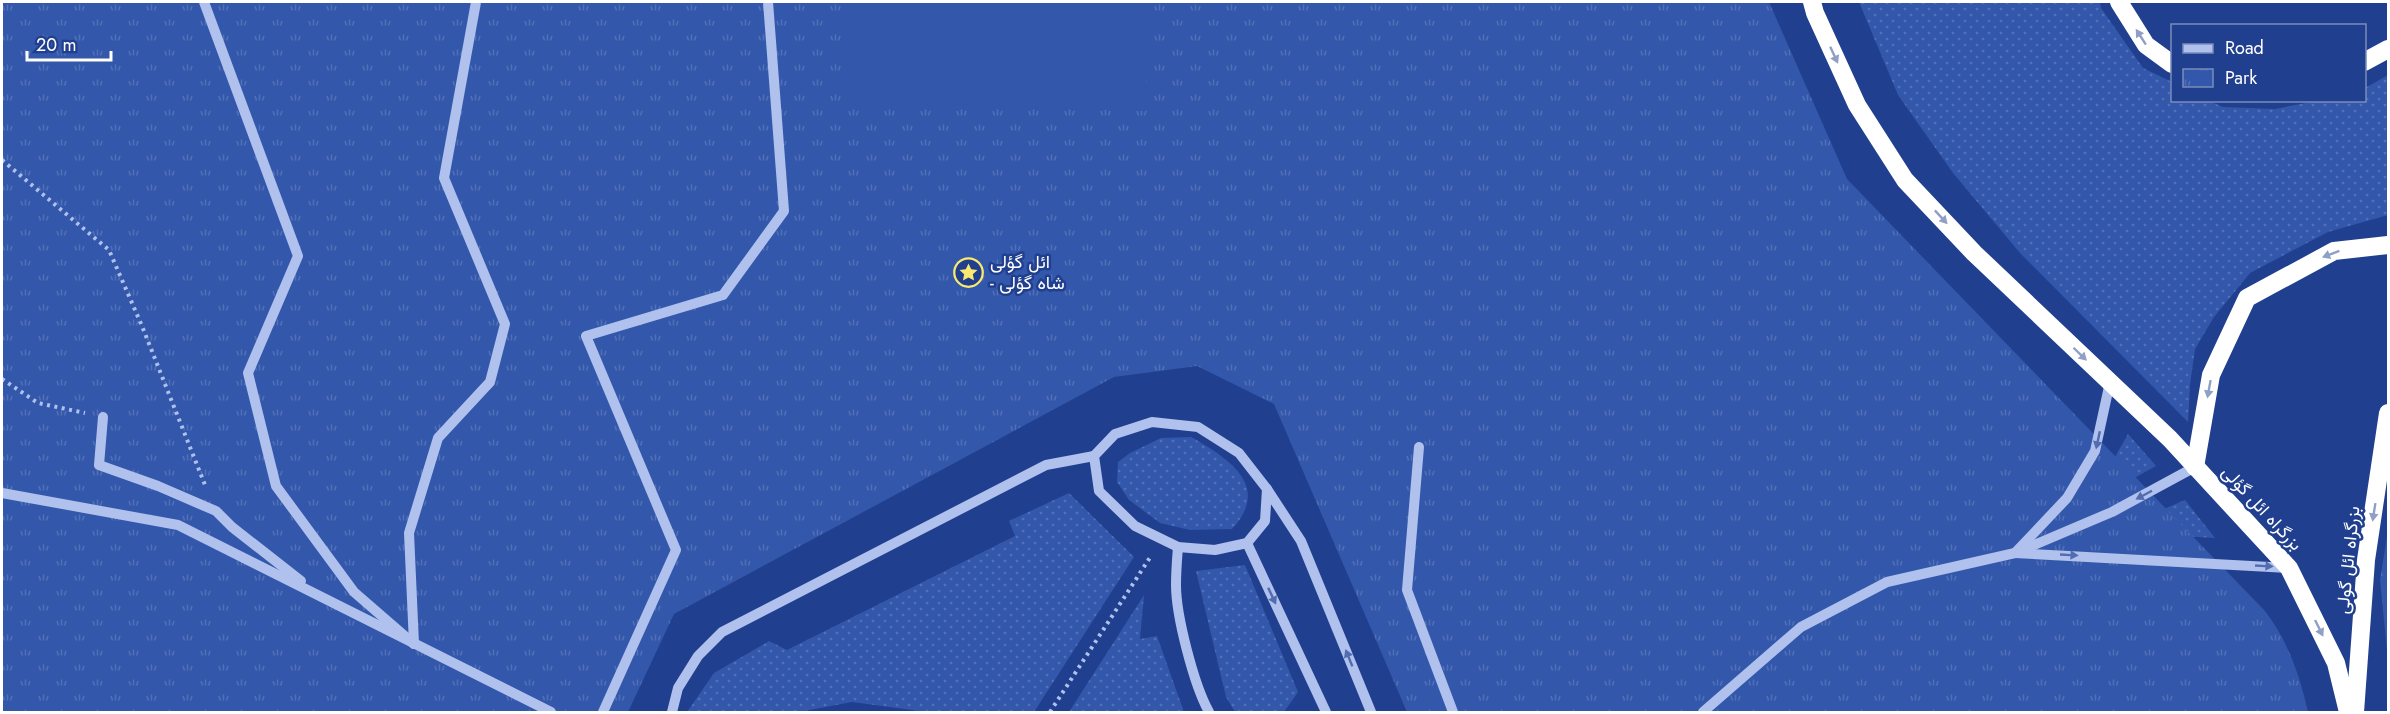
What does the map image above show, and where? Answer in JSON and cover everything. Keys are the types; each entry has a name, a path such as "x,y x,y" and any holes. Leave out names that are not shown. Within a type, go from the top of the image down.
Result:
{"highway":[{"name":"بزرگراه ائل گؤلی","path":"1812,2 1815,14 1857,105 1905,180 1974,253 2170,439 2289,568 2336,663 2348,712"},
{"path":"2119,2 2146,45 2171,63"},
{"path":"2366,61 2388,49"},
{"path":"2195,467 2211,375 2247,298 2334,251 2388,245"},
{"name":"بزرگراه ائل گولی","path":"2355,712 2366,560 2388,413"}],"street":[{"path":"204,2 298,256 248,373 276,486 354,592 414,644"},
{"path":"414,644 409,533 438,438 490,382 505,324 444,178 476,2"},
{"path":"603,712 676,550 586,336 723,295 784,211 768,2"},
{"path":"2015,553 2067,498 2095,451 2110,382"},
{"path":"103,417 99,465 216,511 232,527 321,597"},
{"path":"672,712 678,688 698,656 722,632 1046,465 1094,456 1115,434 1152,422 1198,427 1239,453 1267,489 1301,541 1371,712"},
{"path":"1419,447 1407,590 1453,712"},
{"path":"1094,456 1099,491 1135,526 1178,547 1215,550 1247,543 1266,521 1267,489"},
{"path":"1703,712 1801,627 1887,582 2015,553 2112,512 2195,467"},
{"path":"2,493 178,525 551,712"},
{"path":"1247,543 1326,712"},
{"path":"1178,547 1176,586 1185,640 1203,701 1209,712"},
{"path":"2015,553 2289,568"}],"path":[{"path":"2,160 109,250 216,511"},
{"path":"2,379 38,403 103,417"},
{"path":"1050,712 1161,540"}],"green space":[{"name":"ائل گؤلی - شاه گؤلی","path":"2,2 1769,2 1847,179 2265,611 2292,659 2308,712 1407,712 1274,404 1197,366 1114,377 674,614 628,712 2,712"},
{"path":"845,2 1149,2 1145,111 842,100"},
{"path":"1859,2 2100,2 2101,8 2143,68 2171,82 2171,102 2211,102 2223,107 2275,109 2311,102 2366,102 2366,87 2388,75 2388,215 2328,232 2250,273 2214,317 2195,349 2188,422 2020,253 1953,173 1898,95"},
{"path":"2128,434 2156,466 2089,503"},
{"path":"1191,437 1231,464 1246,487 1248,499 1243,514 1232,529 1190,530 1160,523 1129,500 1117,482 1118,462 1130,453 1161,438"},
{"path":"1069,493 1134,557 1034,712 927,712 852,702 799,712 687,712 714,673 769,641 787,650 1015,536 1009,521"},
{"path":"2185,500 2215,538 2110,532"},
{"path":"2388,530 2388,661 2380,580"},
{"path":"1245,565 1298,692 1284,712 1235,712 1226,697 1196,571"},
{"path":"1144,595 1140,639 1157,636 1184,712 1069,712"}],"place":[{"name":"ائل گؤلی - شاه گؤلی","path":"969,272"}]}
